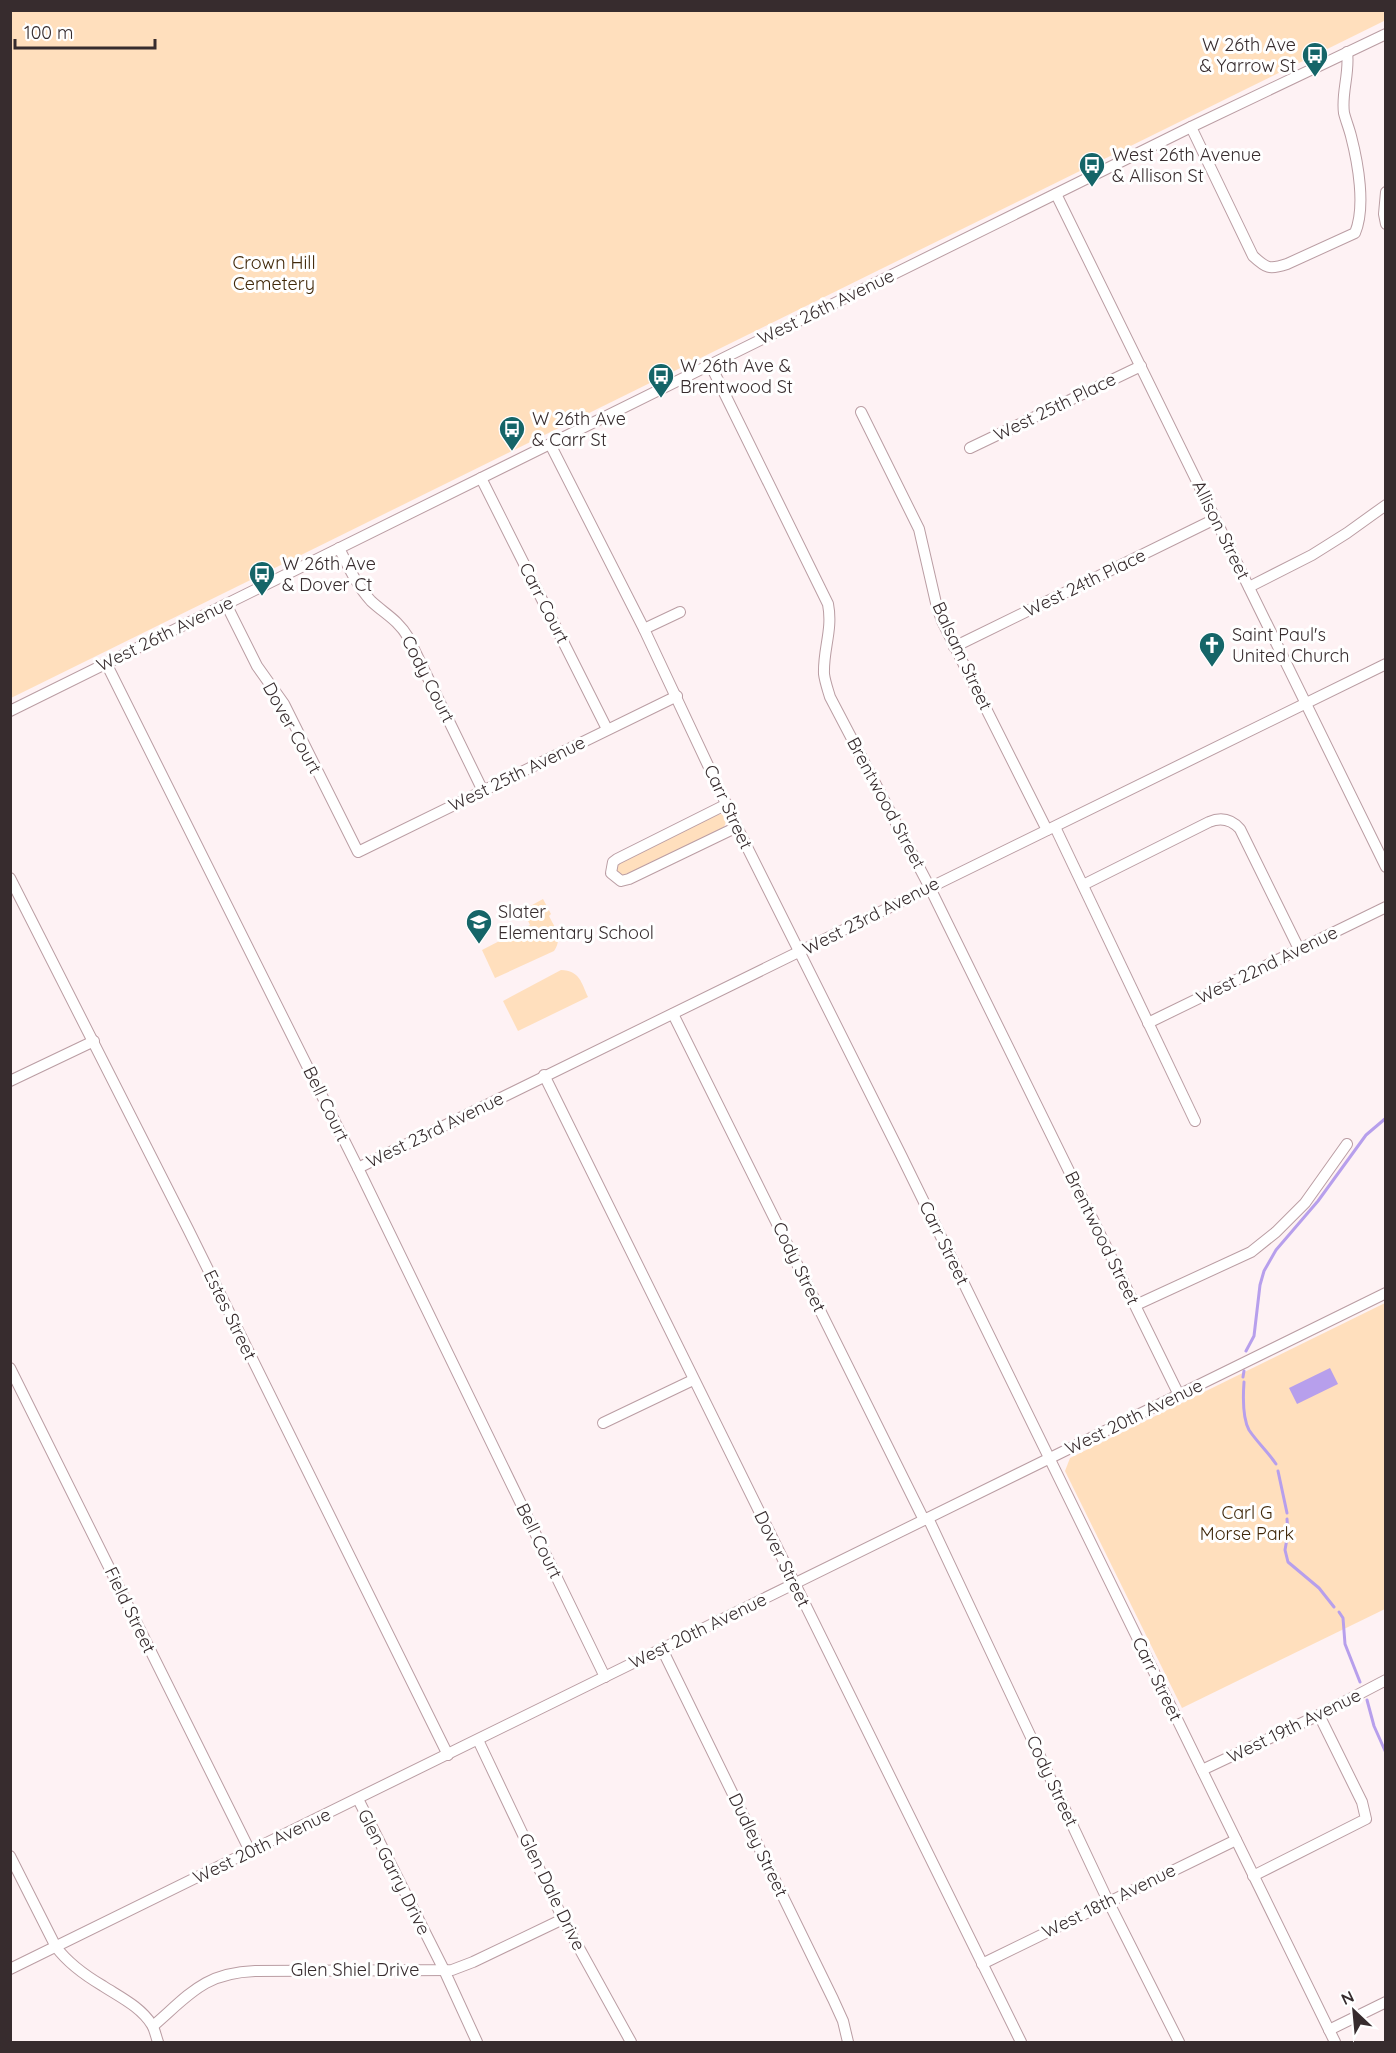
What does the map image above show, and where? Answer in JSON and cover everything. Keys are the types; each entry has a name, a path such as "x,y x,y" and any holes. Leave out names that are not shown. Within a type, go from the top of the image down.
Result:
{"street":[{"name":"West 26th Avenue","path":"10,711 1191,127 1386,34"},
{"path":"1191,127 1253,256 1264,267 1275,268 1287,264 1354,233 1359,217 1359,181 1352,139 1344,114 1349,64 1347,52"},
{"path":"1386,192 1384,214 1386,224"},
{"name":"Allison Street","path":"1056,194 1386,867"},
{"name":"Brentwood Street","path":"710,364 828,604 831,619 824,674 830,697 929,886 1179,1395"},
{"name":"West 25th Place","path":"970,448 1141,366"},
{"name":"Balsam Street","path":"861,412 919,529 936,603 954,647 1083,885 1195,1122"},
{"name":"Carr Street","path":"550,444 677,696 737,827 1335,2043"},
{"name":"Carr Court","path":"481,478 607,729"},
{"path":"1249,587 1312,555 1386,505"},
{"name":"West 24th Place","path":"954,647 1215,519"},
{"name":"Cody Court","path":"339,548 360,588 370,600 396,620 408,637 483,790"},
{"name":"Dover Court","path":"226,604 257,666 284,704 358,852"},
{"path":"644,629 680,612"},
{"name":"Bell Court","path":"106,663 358,1168 605,1677"},
{"name":"West 23rd Avenue","path":"358,1168 929,886 1386,664"},
{"name":"West 25th Avenue","path":"358,852 677,696"},
{"path":"726,804 617,859 613,862 611,873 621,881 629,879 737,827"},
{"path":"1083,885 1217,819 1234,822 1240,829 1299,949"},
{"name":"Estes Street","path":"10,878 94,1041 448,1755"},
{"name":"West 22nd Avenue","path":"1148,1023 1386,907"},
{"name":"Cody Street","path":"673,1014 926,1519 1108,1901 1179,2043"},
{"path":"10,1081 94,1041"},
{"name":"Dover Street","path":"544,1075 1021,2043"},
{"path":"1136,1305 1251,1252 1276,1232 1305,1203 1347,1144"},
{"name":"West 20th Avenue","path":"10,1969 1386,1293"},
{"name":"Field Street","path":"10,1368 250,1851"},
{"path":"603,1423 693,1380"},
{"name":"Dudley Street","path":"662,1649 834,1999 843,2021 848,2043"},
{"name":"West 19th Avenue","path":"1202,1770 1386,1680"},
{"path":"1253,1876 1366,1819 1362,1802 1319,1714"},
{"name":"Glen Dale Drive","path":"478,1740 563,1919 631,2043"},
{"name":"Glen Garry Drive","path":"358,1799 444,1970 477,2043"},
{"name":"West 18th Avenue","path":"982,1964 1236,1840"},
{"path":"10,1856 62,1956 83,1973 134,2006 153,2026 158,2043"},
{"name":"Glen Shiel Drive","path":"153,2026 200,1985 227,1973 452,1970 563,1919"},
{"path":"1329,2030 1386,2002"}],"green space":[{"name":"Crown Hill Cemetery","path":"11,10 1385,10 1386,20 11,698"},
{"path":"722,814 726,822 724,827 628,875 621,877 616,872 616,865"},
{"path":"543,899 551,914 549,916 558,937 554,951 495,978 482,950 530,925 523,910"},
{"path":"561,970 576,975 588,997 518,1031 503,1001"},
{"name":"Carl G Morse Park","path":"1385,1303 1385,1609 1182,1708 1065,1471 1070,1458"}],"shaded area":[{"path":"1330,1368 1338,1384 1297,1404 1289,1388"}],"waterway":[{"path":"1246,1351 1254,1336 1260,1285 1264,1271 1276,1250 1318,1201 1366,1135 1386,1118"},
{"path":"1243,1377 1244,1371"},
{"path":"1244,1382 1247,1425 1276,1464"},
{"path":"1278,1471 1287,1513"},
{"path":"1287,1519 1288,1533 1285,1550 1288,1562 1319,1588 1334,1607"},
{"path":"1339,1612 1343,1618 1345,1644 1360,1682"},
{"path":"1367,1700 1374,1726 1386,1753"}],"place":[{"name":"W 26th Ave & Yarrow St","path":"1315,78"},
{"name":"West 26th Avenue & Allison St","path":"1092,188"},
{"name":"W 26th Ave & Brentwood St","path":"661,399"},
{"name":"W 26th Ave & Carr St","path":"512,452"},
{"name":"W 26th Ave & Dover Ct","path":"262,597"},
{"name":"Saint Paul's United Church","path":"1212,668"},
{"name":"Slater Elementary School","path":"479,945"}]}
